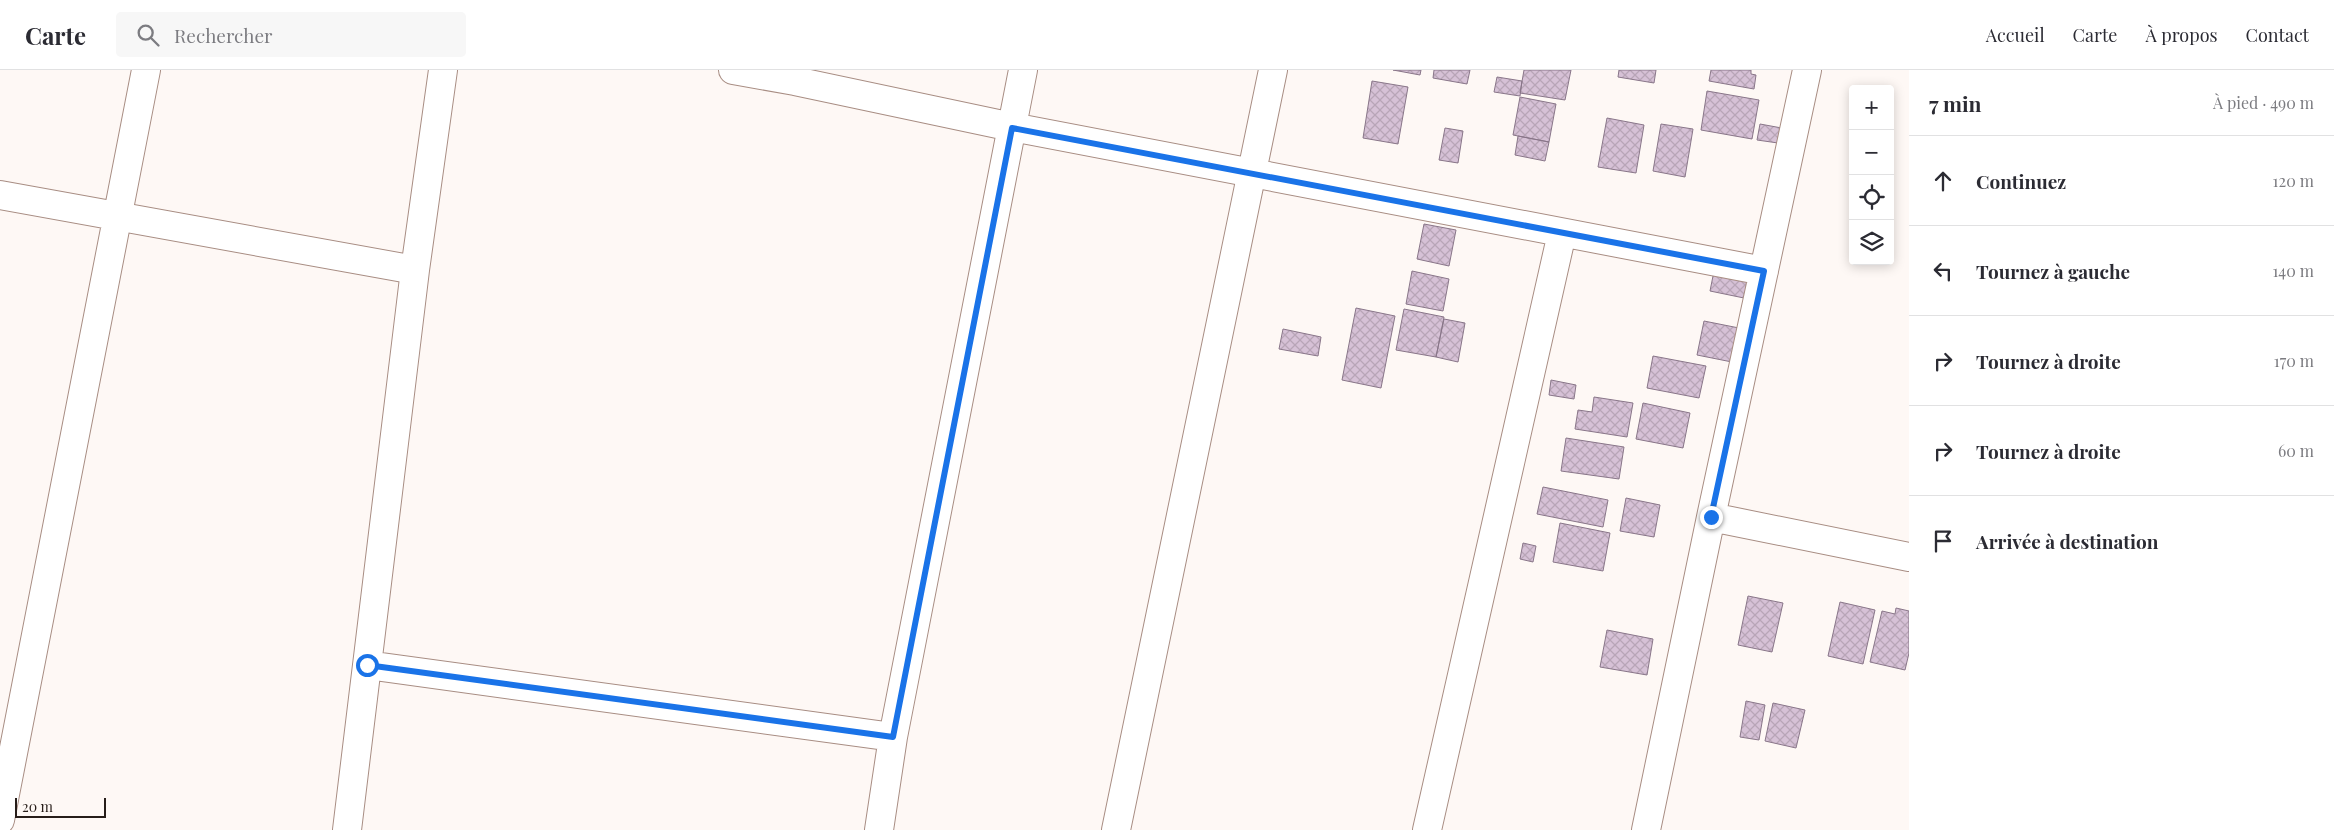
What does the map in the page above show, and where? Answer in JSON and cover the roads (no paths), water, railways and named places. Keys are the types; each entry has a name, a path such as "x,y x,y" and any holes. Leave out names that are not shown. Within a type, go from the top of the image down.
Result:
{"street":[{"path":"0,820 146,70"},
{"path":"347,830 415,270 443,70"},
{"path":"733,70 796,76 1012,128 1764,271"},
{"path":"879,830 893,737 1024,70"},
{"path":"1116,830 1273,70"},
{"path":"1646,830 1807,70"},
{"path":"0,195 415,270"},
{"path":"1427,830 1562,233"},
{"path":"1711,517 1909,557"},
{"path":"367,665 893,737"}]}
